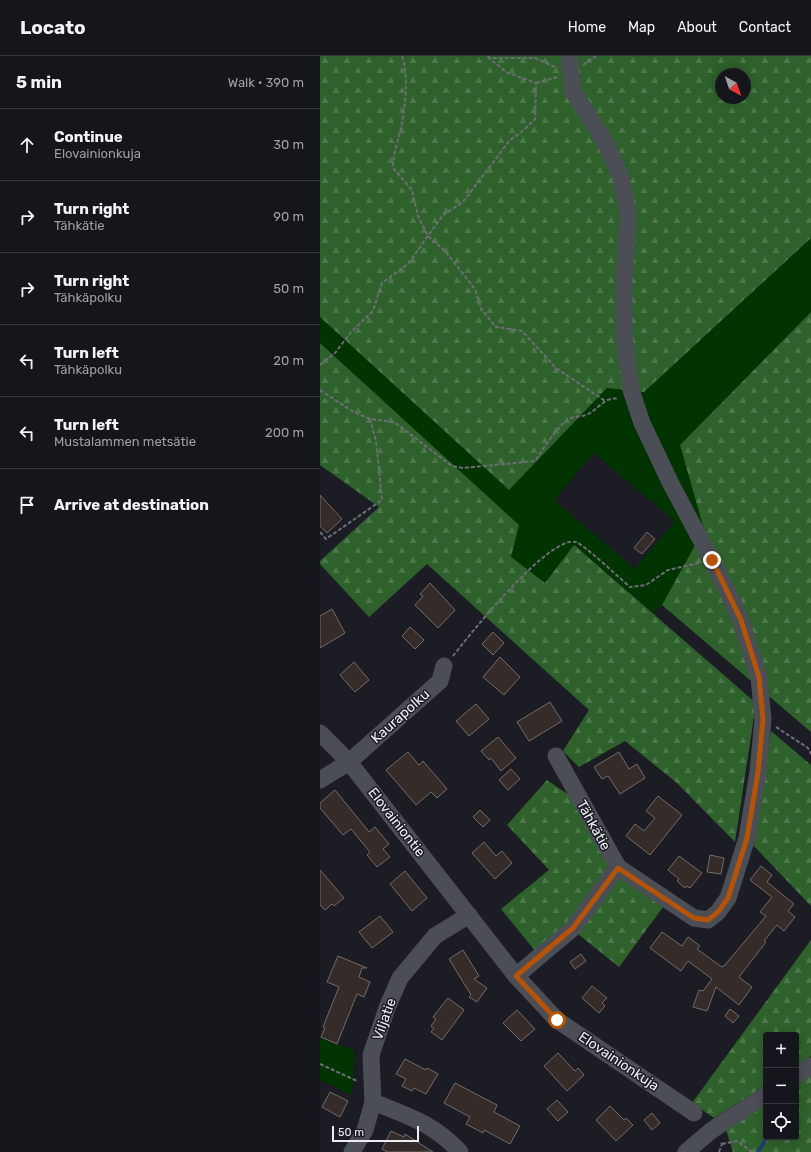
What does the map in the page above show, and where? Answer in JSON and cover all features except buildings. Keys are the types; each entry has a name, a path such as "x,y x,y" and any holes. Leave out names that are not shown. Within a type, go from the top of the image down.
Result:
{"street":[{"path":"516,976 573,928 618,868 694,918 708,920 718,912 728,898 747,838 758,772 763,719 759,677 741,620 712,560 671,484 642,423 630,390 624,336 624,280 628,216 623,188 616,166 606,144 573,91 569,56"},
{"name":"Kaurapolku","path":"320,780 349,762 440,681 444,666"},
{"name":"Elovainiontie","path":"320,733 349,762 469,915"},
{"name":"Tähkätie","path":"556,756 618,868"},
{"name":"Elovainionkuja","path":"469,915 516,976 557,1020 694,1113"},
{"name":"Viljatie","path":"352,1152 365,1130 373,1102 371,1055 387,1008 400,978 435,936 469,915"},
{"path":"799,1074 811,1066"},
{"path":"686,1152 712,1130 763,1097"},
{"path":"373,1102 424,1122 446,1136 460,1152"}],"path":[{"path":"402,56 406,70 403,118 393,153 393,168 412,190 418,216 428,236 445,251 475,289 481,309 496,327 522,331 556,368 605,401"},
{"path":"489,57 535,58 571,74"},
{"path":"489,57 506,72 536,83 571,74"},
{"path":"320,366 335,353 351,332 373,311 382,283 408,264 443,215 462,202 510,140 523,131 535,119 536,83"},
{"path":"320,390 352,411 370,419 394,422 452,466 463,468 535,461 552,437 570,418 589,414 605,401 615,398 634,402"},
{"path":"320,532 326,539 382,500 376,441 370,419"},
{"path":"444,666 481,621 531,567 565,542 577,542 630,587 646,585 668,570 712,560"},
{"path":"763,719 794,737 808,748 811,754"},
{"path":"320,1064 358,1081"},
{"path":"722,1144 737,1141 752,1152"}],"green space":[{"path":"320,56 811,56 811,238 644,392 607,388 509,490 320,317"},
{"path":"811,238 811,312 680,445 704,529 662,605 653,613 574,545 545,583 511,557 519,525 320,343 320,317 509,490 607,388 644,392","holes":["594,453 675,521 635,569 554,500"]},
{"path":"811,312 811,732 662,605 704,529 680,445"},
{"path":"320,343 519,525 511,557 545,583 574,545 756,703 735,842 677,783 625,741 579,767 563,751 589,710 427,564 369,617 320,564 320,561 379,507 320,465"},
{"path":"771,731 811,765 811,906 754,846"},
{"path":"547,780 569,795 610,866 569,925 536,952 501,909 549,870 507,825"},
{"path":"619,877 663,907 619,967 578,934"},
{"path":"811,940 811,1056 799,1064 799,1032 763,1032 763,1087 714,1118 692,1103"},
{"path":"320,1038 355,1051 352,1095 320,1080"},
{"path":"811,1074 811,1152 733,1152 726,1130 763,1106 763,1140 799,1140 799,1082"}],"waterway":[{"path":"758,1152 765,1140"}],"route":[{"path":"557,1020 516,976 573,928 618,868 694,918 708,920 718,912 728,898 747,838 758,772 763,719 759,677 741,620 712,560"}]}
